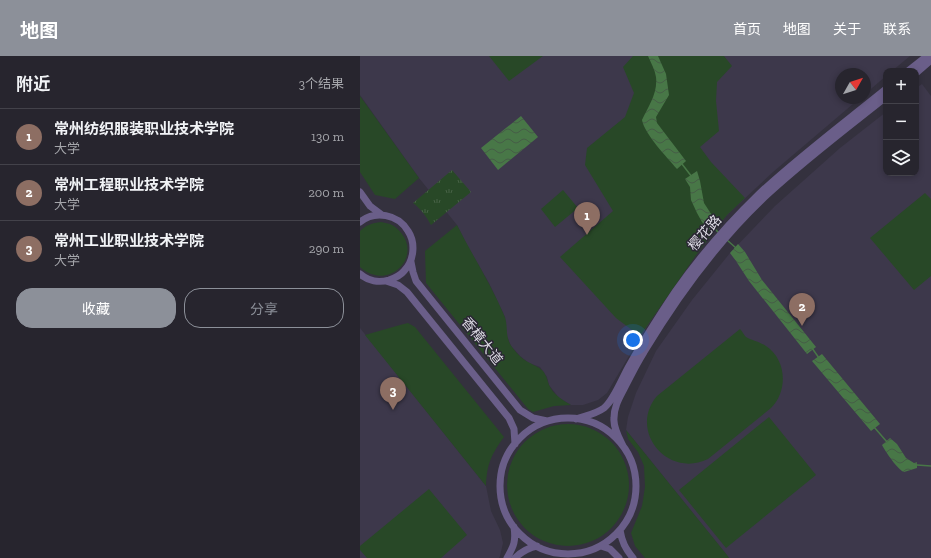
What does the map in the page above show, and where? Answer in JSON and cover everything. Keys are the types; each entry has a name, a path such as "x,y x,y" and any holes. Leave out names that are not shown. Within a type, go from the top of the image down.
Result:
{"street":[{"path":"912,68 927,56"},
{"path":"919,70 931,60"},
{"name":"樱花路","path":"576,419 604,408 610,401 654,323 676,291 760,193 883,91"},
{"name":"樱花路","path":"727,232 768,193 883,99"},
{"path":"360,192 370,206 382,215"},
{"path":"360,222 371,216 382,215 392,217 401,223 408,231 412,241 413,251 410,262 405,271 397,277 386,281 374,281 364,278 360,274"},
{"name":"樱花路","path":"623,446 613,419 615,407 636,365 656,332 718,242"},
{"name":"香樟大道","path":"410,262 416,281 520,410 533,418 548,421"},
{"name":"香樟大道","path":"386,281 398,285 407,292 509,418 514,429 515,444"},
{"path":"555,419 576,419 585,420 598,425 610,432 623,446 633,466 636,480 636,491 635,500 629,516 620,530 610,539 601,546 585,552 565,554 553,552 537,546 524,537 514,527 503,505 500,481 502,468 510,451 517,440 529,430 540,424 555,419"},
{"path":"507,558 513,547 515,537 514,527"},
{"path":"620,530 621,539 633,558"},
{"path":"515,558 528,548 537,546"},
{"path":"601,546 610,549 619,558"}],"shaded area":[{"path":"360,56 910,56 896,68 883,68 883,79 871,89 871,68 835,68 835,104 853,104 773,172 727,215 689,263 642,334 607,393 598,400 583,405 571,405 559,398 549,385 547,377 540,367 529,363 511,346 506,334 505,317 489,283 457,225 419,178 360,95"},
{"path":"922,84 931,96 931,558 729,558 626,430 628,417 636,393 656,351 692,300 730,253 775,206 840,148 883,114 883,176 919,176 919,86"},
{"path":"360,328 486,486 491,511 500,530 503,543 499,558 360,558"}],"green space":[{"path":"489,56 543,56 509,81"},
{"path":"633,56 724,56 732,66 717,82 716,101 719,131 700,147 711,162 745,198 727,215 699,251 640,336 616,318 560,257 613,211 585,165 587,148 625,117 634,93 623,67"},
{"path":"360,96 419,178 395,199 375,195 360,172"},
{"path":"452,170 471,192 431,225 423,213 413,203"},
{"path":"563,190 578,208 555,227 541,209"},
{"path":"925,193 931,199 931,276 914,290 870,238"},
{"path":"381,222 397,228 407,243 407,253 404,262 399,269 391,274 381,276 371,274 360,267 360,231 369,225"},
{"path":"457,225 499,303 505,319 508,339 512,347 527,362 543,371 555,394 571,405 554,406 533,412 528,409 426,283 425,251"},
{"path":"408,323 415,327 504,437 490,460 486,486 365,335"},
{"path":"740,329 746,337 766,346 778,359 783,376 777,401 771,408 708,459 693,463 679,462 666,457 656,448 650,436 647,423 649,409 657,396"},
{"path":"769,417 816,475 726,548 679,490"},
{"path":"568,424 580,425 591,429 611,442 624,462 628,473 628,497 624,508 611,528 591,541 580,545 568,546 556,545 545,541 525,528 512,508 508,497 507,485 508,473 512,462 525,442 545,429 556,425"},
{"path":"626,430 729,558 645,558 635,546 631,533 642,506 645,487 644,466 638,452 628,439"},
{"path":"429,489 467,535 441,558 367,558 360,550 360,546"}],"water":[{"path":"648,56 658,56 666,74 669,95 656,117 657,123 686,161 677,169 647,132 642,120 656,89 655,72"},
{"path":"521,116 538,137 498,170 481,148"},
{"path":"697,171 704,203 717,223 710,231 702,222 697,213 691,200 690,187 685,179"},
{"path":"738,244 745,252 762,280 816,347 807,354 749,281 730,253"},
{"path":"822,354 880,424 871,431 812,361"},
{"path":"890,438 897,444 906,458 914,463 917,462 917,468 904,472 901,471 882,445"}],"waterway":[{"path":"682,164 692,177"},
{"path":"712,226 718,232"},
{"path":"727,240 736,248"},
{"path":"812,348 819,358"},
{"path":"874,427 887,442"},
{"path":"917,465 931,466"}],"place":[{"name":"常州纺织服装职业技术学院","path":"587,235"},
{"name":"常州工程职业技术学院","path":"802,326"},
{"name":"常州工业职业技术学院","path":"393,410"}]}
